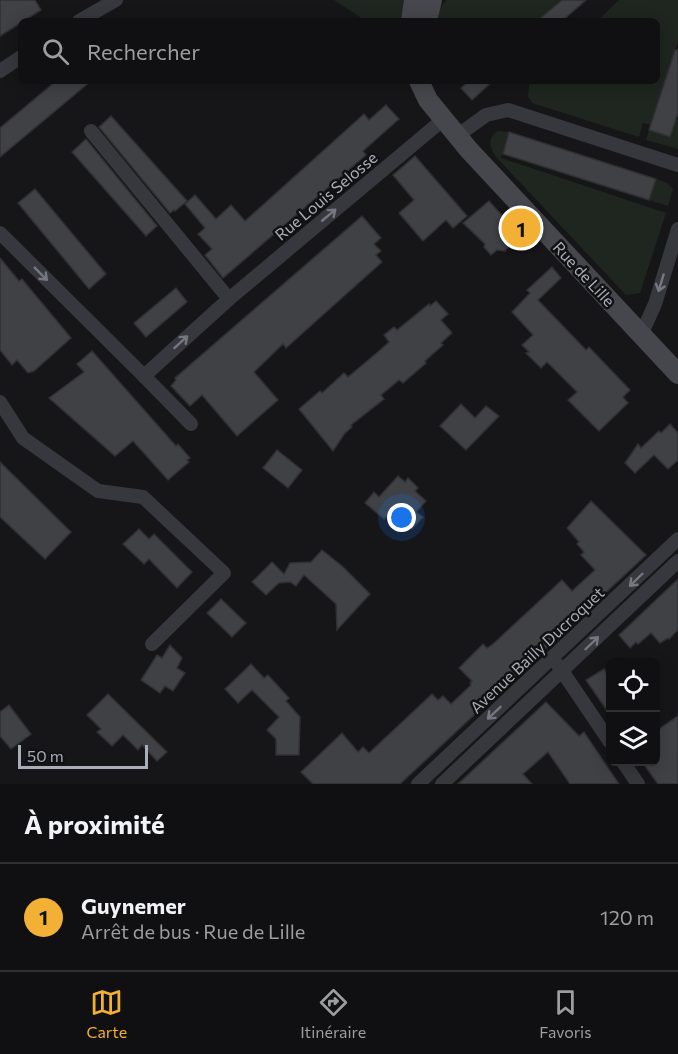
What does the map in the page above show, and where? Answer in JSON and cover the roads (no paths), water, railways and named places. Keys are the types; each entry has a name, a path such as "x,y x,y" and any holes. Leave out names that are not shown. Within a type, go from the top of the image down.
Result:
{"street":[{"path":"84,18 116,0"},
{"path":"411,18 414,0"},
{"path":"428,18 432,0"},
{"path":"0,71 18,59"},
{"name":"Rue de Lille","path":"420,84 428,100 445,118 457,136 678,374"},
{"name":"Rue de Lille","path":"433,84 445,118"},
{"path":"457,136 486,115 508,110 678,165"},
{"name":"Rue Louis Selosse","path":"144,376 229,299 445,118"},
{"path":"91,131 229,299"},
{"path":"641,335 655,304 678,229"},
{"path":"0,233 190,424"},
{"path":"0,402 23,438 98,491 143,497 224,573 153,644"},
{"name":"Avenue Bailly Ducroquet","path":"418,784 678,539"},
{"name":"Avenue Bailly Ducroquet","path":"442,784 678,561"},
{"path":"553,658 606,736"},
{"path":"626,766 638,784"}],"place":[{"name":"Guynemer","path":"521,228"}]}
